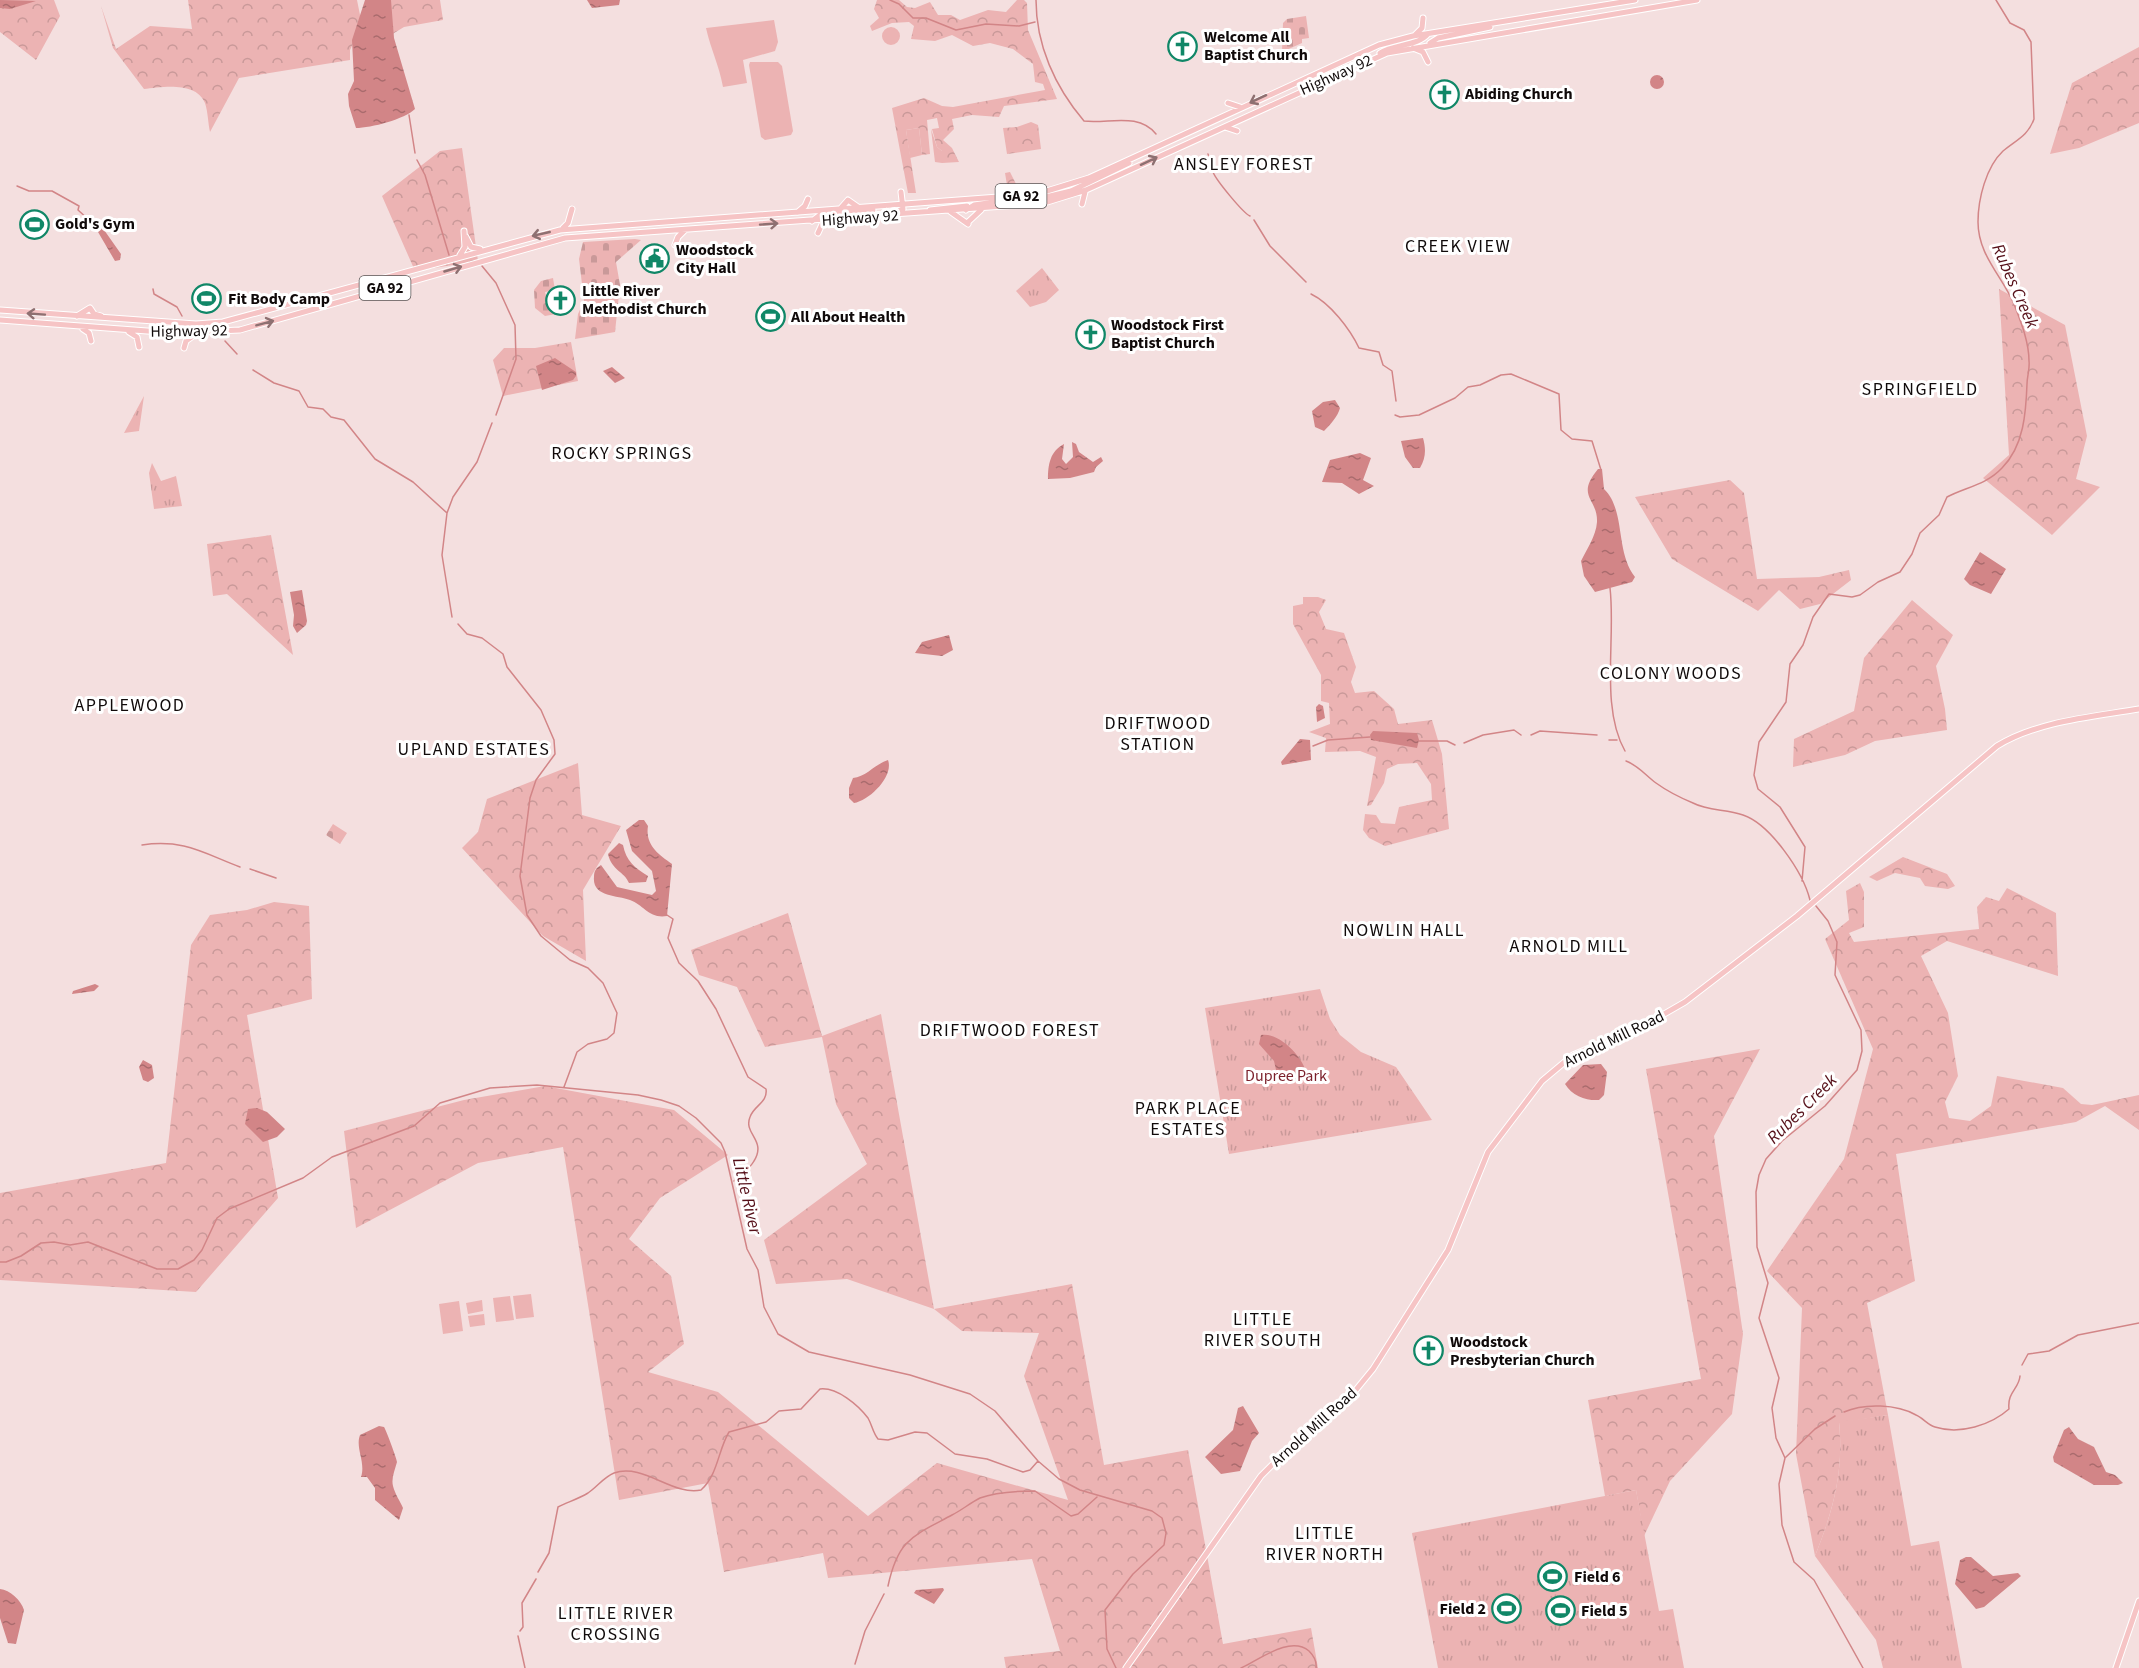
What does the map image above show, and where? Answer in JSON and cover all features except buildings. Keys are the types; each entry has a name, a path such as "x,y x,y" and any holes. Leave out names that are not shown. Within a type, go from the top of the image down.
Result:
{"main road":[{"name":"Highway 92","path":"0,310 196,324 231,321 560,230 840,209 848,200 859,208 1019,196 1070,186 1360,52 1413,36 1635,0"},
{"name":"Highway 92","path":"0,320 196,334 240,330 546,242 579,237 917,214 967,208 1010,207 1067,197 1374,57 1408,47 1697,0"},
{"path":"1413,36 1422,28 1424,21 1436,33"},
{"path":"1430,44 1438,38 1485,29 1502,22"},
{"path":"1374,57 1390,47 1420,40 1428,34"},
{"path":"1408,47 1423,52 1428,62"},
{"path":"1228,103 1242,107"},
{"path":"1220,128 1229,127 1237,131"},
{"path":"1010,207 1075,189 1119,169 1137,156"},
{"path":"1067,197 1082,203 1082,196 1086,190"},
{"path":"812,221 820,215 864,212 889,206 899,201 901,192 902,210 876,216"},
{"path":"917,214 939,208 967,208 1019,196"},
{"path":"796,212 805,207 808,199"},
{"path":"812,204 820,211"},
{"path":"560,230 568,223 572,209"},
{"path":"949,211 968,223 974,215 985,209"},
{"path":"818,233 824,220"},
{"path":"664,231 672,236 675,244 679,235 686,230"},
{"path":"455,258 465,249 464,231 471,247 485,249"},
{"path":"73,317 83,314 90,308 96,315 131,320"},
{"path":"80,327 89,333 91,341 96,333 104,329"},
{"path":"124,330 137,337 139,346 141,338 153,332"},
{"path":"174,333 181,338 184,348 186,341 196,334"},
{"name":"Arnold Mill Road","path":"1127,1667 1262,1476 1299,1439 1346,1402 1378,1363 1455,1236 1488,1152 1547,1075 1573,1055 1658,1018 1685,1002 1797,916 1997,746 2010,738 2044,728 2139,709"},
{"path":"2116,1668 2139,1601"}],"green space":[{"path":"0,0 54,0 60,16 36,60 0,32"},
{"path":"188,0 357,0 362,25 350,50 350,60 239,78 210,132 205,103 194,91 178,87 144,89 113,48 101,6 116,49 150,26 192,29"},
{"path":"385,0 440,0 443,20 404,27 386,38"},
{"path":"877,0 899,0 907,7 915,8 930,2 938,15 951,15 960,20 988,10 1006,12 1017,0 1024,0 1027,3 1028,30 1057,99 1004,106 999,117 972,115 952,119 954,129 943,140 952,148 959,162 942,163 942,151 937,147 932,129 939,128 937,118 927,120 930,154 922,155 919,128 906,130 916,193 908,193 892,108 924,98 942,106 953,107 1045,90 1043,84 1035,82 1033,64 1013,49 990,43 973,46 952,35 935,41 911,39 914,26 909,22 892,23 872,31 870,26 879,18 874,9"},
{"path":"1306,16 1309,38 1302,39 1302,43 1282,52 1283,23 1287,19"},
{"path":"774,20 778,42 775,51 743,60 747,83 723,87 706,28"},
{"path":"891,27 899,32 900,36 895,44 891,45 883,40 882,36 887,28"},
{"path":"2139,47 2139,123 2079,148 2050,154 2072,83"},
{"path":"750,62 778,62 782,66 793,131 791,135 765,140 761,137"},
{"path":"1031,122 1038,125 1041,149 1007,154 1003,128 1017,127"},
{"path":"919,128 922,155 910,158 906,130"},
{"path":"931,129 937,147 942,151 942,163 935,162"},
{"path":"462,148 478,261 415,271 382,196 440,151"},
{"path":"1010,172 1019,190 1008,191 1005,173"},
{"path":"641,240 616,262 620,285 615,332 575,339 578,314 584,301 579,259 583,242"},
{"path":"1042,268 1059,290 1046,302 1030,307 1016,291"},
{"path":"553,278 555,290 545,292 547,300 554,299 556,314 545,316 535,308 534,290 541,281"},
{"path":"1999,289 2065,325 2087,436 2076,479 2100,487 2052,535 1983,478 2009,455"},
{"path":"571,342 578,381 503,396 493,360 504,348 535,348"},
{"path":"144,396 139,431 124,433"},
{"path":"152,463 161,481 176,476 182,506 154,509 149,473"},
{"path":"1730,480 1744,493 1757,579 1819,577 1849,570 1851,580 1820,604 1800,609 1779,590 1758,611 1672,559 1635,497"},
{"path":"271,535 293,655 227,594 213,596 207,544"},
{"path":"1303,597 1318,597 1326,600 1319,612 1326,629 1344,633 1356,667 1351,682 1355,693 1374,691 1394,709 1398,724 1432,720 1442,754 1449,829 1385,846 1369,838 1363,830 1365,814 1376,815 1381,823 1395,824 1399,807 1432,800 1431,784 1417,763 1398,764 1387,769 1384,783 1371,805 1367,806 1376,757 1360,751 1325,752 1326,738 1309,732 1330,724 1329,703 1321,701 1321,675 1293,624 1293,606 1303,604"},
{"path":"1912,600 1953,635 1936,666 1947,730 1875,741 1845,755 1793,767 1794,739 1854,711 1864,658"},
{"path":"578,763 582,815 621,826 583,890 586,961 543,936 462,848 478,832 487,799"},
{"path":"333,824 347,833 340,844 326,835"},
{"path":"1903,857 1947,874 1955,886 1948,889 1925,886 1920,878 1895,873 1877,881 1869,877"},
{"path":"1860,883 1864,892 1864,927 1849,933 1854,942 1979,929 1977,907 1986,897 1999,901 2007,888 2056,913 2058,976 1947,941 1921,956 1948,1013 1958,1076 1945,1102 1949,1118 1970,1121 1991,1106 1997,1076 2063,1088 2081,1104 2092,1105 2139,1095 2139,1130 2105,1106 2076,1122 1896,1154 1915,1281 1867,1303 1888,1415 1839,1423 1840,1458 1836,1491 1815,1556 1796,1454 1802,1308 1767,1271 1844,1159 1873,1049 1825,939 1849,920 1846,891"},
{"path":"274,902 309,906 312,999 247,1015 278,1198 196,1292 0,1280 0,1193 166,1163 191,945 210,915 247,910"},
{"path":"788,913 822,1036 881,1014 934,1309 847,1279 776,1284 764,1240 867,1164 836,1104 822,1037 765,1047 737,987 699,975 691,950"},
{"name":"Dupree Park","path":"1320,989 1330,1019 1340,1035 1361,1052 1396,1067 1432,1120 1229,1154 1205,1008"},
{"path":"1760,1049 1714,1136 1743,1334 1732,1414 1670,1481 1644,1536 1636,1490 1605,1496 1588,1400 1701,1379 1646,1069"},
{"path":"545,1086 674,1110 728,1155 660,1198 629,1239 671,1276 684,1344 648,1372 718,1392 868,1516 937,1463 1068,1500 1024,1376 1039,1333 962,1331 934,1309 1072,1284 1104,1465 1188,1450 1223,1644 1311,1628 1318,1668 1006,1668 1004,1657 1060,1651 1032,1559 828,1578 823,1553 724,1572 708,1483 619,1500 563,1147 478,1163 356,1228 344,1131 464,1100"},
{"path":"531,1294 534,1317 516,1319 513,1296"},
{"path":"510,1296 514,1320 496,1322 493,1298"},
{"path":"482,1300 483,1311 468,1314 466,1303"},
{"path":"459,1301 463,1331 443,1334 439,1304"},
{"path":"484,1314 485,1325 470,1327 468,1316"},
{"path":"1888,1415 1911,1546 1939,1541 1962,1668 1883,1668 1876,1640 1815,1556 1836,1491 1840,1458 1839,1422"},
{"path":"1636,1490 1659,1611 1673,1609 1684,1668 1438,1668 1412,1533"}],"water":[{"path":"0,0 36,1 10,9 0,8"},
{"path":"365,0 391,0 394,38 415,109 387,122 356,128 348,94 354,81 352,40"},
{"path":"587,0 620,0 619,5 592,8"},
{"path":"1654,75 1660,75 1664,82 1660,89 1654,89 1650,85 1650,79"},
{"path":"102,227 121,254 120,260 115,261 98,232"},
{"path":"555,358 576,372 576,376 573,380 542,390 536,366"},
{"path":"612,367 625,378 615,383 603,371"},
{"path":"1335,400 1340,408 1334,420 1324,431 1315,427 1312,411 1323,402"},
{"path":"1423,438 1425,450 1423,461 1420,468 1413,468 1405,457 1401,441"},
{"path":"1072,442 1076,444 1079,452 1093,462 1101,457 1103,461 1094,472 1070,478 1048,479 1049,464 1053,454 1064,444 1062,459 1066,464 1073,457"},
{"path":"1360,453 1371,458 1363,480 1374,486 1359,494 1342,483 1322,482 1330,460"},
{"path":"1598,469 1602,469 1604,489 1615,508 1625,556 1635,577 1632,582 1595,592 1584,576 1581,561 1591,542 1597,522 1588,486"},
{"path":"1980,552 2006,569 1991,594 1970,585 1964,579"},
{"path":"302,590 307,621 297,633 293,626 294,615 290,592"},
{"path":"949,635 953,650 942,656 915,653 922,642"},
{"path":"1319,704 1323,706 1325,718 1317,722 1316,707"},
{"path":"1373,731 1417,733 1419,740 1417,748 1371,740 1370,735"},
{"path":"1300,739 1310,740 1311,760 1282,765 1281,762"},
{"path":"888,760 889,766 884,780 867,797 854,803 849,798 849,788 853,778"},
{"path":"639,820 644,820 648,826 649,839 654,848 672,864 667,916 651,914 635,902 601,892 594,884 595,871 601,865 617,887 652,895 656,891 652,871 632,851 626,830"},
{"path":"619,843 623,845 632,864 648,876 646,882 629,883 612,864 608,854"},
{"path":"95,984 99,986 94,991 72,994 73,991"},
{"path":"1261,1035 1276,1038 1291,1049 1303,1064 1308,1079 1279,1083 1274,1061 1259,1044"},
{"path":"143,1060 152,1065 154,1078 148,1082 143,1080 139,1067"},
{"path":"1601,1064 1607,1072 1604,1095 1599,1100 1580,1097 1565,1084 1583,1065"},
{"path":"257,1108 267,1112 285,1129 277,1137 263,1142 245,1124 248,1109"},
{"path":"1243,1406 1259,1433 1252,1441 1240,1471 1221,1474 1205,1457 1233,1430 1238,1408"},
{"path":"379,1426 384,1427 397,1460 393,1483 403,1508 399,1520 375,1500 375,1488 367,1477 361,1477 360,1435"},
{"path":"2069,1427 2078,1439 2094,1447 2106,1472 2115,1475 2123,1483 2094,1485 2054,1462 2053,1457 2064,1430"},
{"path":"1971,1557 1993,1576 2018,1573 2021,1576 1984,1607 1976,1609 1955,1584 1960,1560"},
{"path":"943,1588 944,1590 934,1604 914,1593 916,1590"},
{"path":"0,1589 15,1596 24,1610 16,1644 8,1643 0,1618"}],"waterway":[{"path":"890,0 899,4 913,18 926,18 956,30 986,24 1019,26 1035,22"},
{"path":"1036,0 1039,33 1049,65 1064,94 1084,121 1132,121 1149,127 1156,134"},
{"name":"Rubes Creek","path":"1802,881 1805,847 1780,807 1758,789 1754,775 1759,742 1786,702 1790,664 1803,645 1813,617 1829,594 1852,597 1860,595 1878,582 1900,572 1912,554 1920,533 1939,515 1947,497 1996,474 2015,450 2022,428 2029,367 2026,339 2014,304 1986,255 1979,234 1978,222 1981,194 1992,166 2003,151 2025,134 2034,119 2031,42 2024,30 2010,23 1996,0"},
{"path":"409,115 415,153"},
{"path":"1208,154 1212,170 1219,182 1250,216"},
{"path":"417,160 425,175 449,255"},
{"path":"17,186 29,191 52,191 79,206 78,210 100,230"},
{"path":"1254,220 1270,246 1306,282"},
{"path":"482,266 496,283 515,325 516,359 496,415"},
{"path":"153,289 154,294 177,307 182,316"},
{"path":"1311,294 1339,317 1359,348 1379,352 1383,365 1392,371 1396,401"},
{"path":"225,341 237,354"},
{"path":"253,370 274,383 299,391 308,407 323,409 331,417 344,420 375,459 413,482 447,513"},
{"path":"1395,415 1400,417 1419,415 1455,398 1468,387 1480,385 1501,375 1511,374 1559,394 1561,430 1572,439 1592,441 1601,470"},
{"path":"452,617 442,555 447,513 453,497 477,462 492,423"},
{"path":"1610,588 1611,693 1617,733 1625,751"},
{"path":"458,624 467,634 482,638 503,654 507,667 541,710 554,740 555,754 536,780 530,798 520,876 527,915 541,936 570,960 588,968 603,983 617,1013 614,1033 607,1039 588,1044 577,1052 564,1087"},
{"path":"1464,743 1483,735 1514,730 1521,735"},
{"path":"1531,735 1540,731 1597,735"},
{"path":"1313,746 1328,740 1370,737"},
{"path":"1609,740 1617,740"},
{"path":"1419,741 1447,741 1455,745"},
{"path":"1626,761 1669,792 1699,806 1743,815 1764,828 1793,863 1810,900"},
{"path":"142,845 182,846 204,852 240,867"},
{"path":"250,869 276,878"},
{"name":"Rubes Creek","path":"1816,906 1828,921 1837,942 1835,975 1861,1030 1862,1051 1857,1070 1825,1106 1782,1141 1766,1159 1759,1175 1756,1192 1757,1247 1768,1283 1759,1318 1779,1378 1772,1408 1776,1438 1785,1458 1779,1484 1782,1525 1794,1562 1814,1580 1863,1668"},
{"path":"667,915 673,919 668,938 679,963 698,981 716,1009 748,1077 766,1089 765,1098 752,1113 749,1123 757,1142 757,1154 750,1167 734,1181"},
{"name":"Little River","path":"0,1262 21,1256 41,1243 54,1242 70,1245 88,1242 157,1269 178,1269 194,1260 202,1250 217,1218 229,1209 303,1178 332,1157 414,1126 440,1103 490,1088 537,1085 638,1095 679,1106 696,1118 721,1143 725,1152 747,1249 758,1270 764,1307 778,1334 809,1352 910,1375 970,1394 995,1411 1038,1461 1059,1479 1080,1490 1152,1511 1162,1518 1166,1533 1164,1545 1133,1574 1105,1610 1107,1649 1116,1668"},
{"path":"2022,1365 2028,1354 2049,1351 2078,1335 2139,1323"},
{"path":"1844,1412 1861,1407 1890,1407 1908,1411 1935,1427 1955,1430 1975,1427 1993,1420 2009,1409 2010,1398 2020,1376"},
{"path":"538,1572 549,1553 558,1507 588,1493 610,1475 625,1471 636,1472 690,1491 701,1490 711,1477 729,1432 766,1422 779,1411 801,1409 820,1389 840,1394 859,1408 868,1418 878,1439 888,1440 915,1432 927,1433 955,1454 987,1459 1023,1472 1030,1470 1038,1461"},
{"path":"1786,1457 1815,1429 1835,1416"},
{"path":"888,1586 897,1558 909,1541 917,1534 980,1498 1000,1493 1035,1491 1071,1516 1078,1514 1097,1497"},
{"path":"520,1631 523,1627 522,1603 536,1579"},
{"path":"855,1664 865,1631 884,1594"},
{"path":"518,1636 525,1668"},
{"name":"Little River","path":"1241,1668 1275,1650 1293,1646 1309,1651 1315,1659 1316,1668"}],"place":[{"name":"Welcome All Baptist Church","path":"1183,46"},
{"name":"Abiding Church","path":"1444,94"},
{"name":"Gold's Gym","path":"34,224"},
{"name":"Woodstock City Hall","path":"655,259"},
{"name":"Fit Body Camp","path":"207,299"},
{"name":"Little River Methodist Church","path":"561,300"},
{"name":"All About Health","path":"770,317"},
{"name":"Woodstock First Baptist Church","path":"1090,334"},
{"name":"Woodstock Presbyterian Church","path":"1429,1351"},
{"name":"Field 6","path":"1553,1577"},
{"name":"Field 2","path":"1507,1609"},
{"name":"Field 5","path":"1560,1611"}],"district":[{"name":"ANSLEY FOREST","path":"1244,164"},
{"name":"CREEK VIEW","path":"1458,246"},
{"name":"SPRINGFIELD","path":"1920,389"},
{"name":"ROCKY SPRINGS","path":"622,453"},
{"name":"COLONY WOODS","path":"1671,673"},
{"name":"APPLEWOOD","path":"130,705"},
{"name":"DRIFTWOOD STATION","path":"1158,733"},
{"name":"UPLAND ESTATES","path":"474,749"},
{"name":"NOWLIN HALL","path":"1404,930"},
{"name":"ARNOLD MILL","path":"1569,946"},
{"name":"DRIFTWOOD FOREST","path":"1010,1030"},
{"name":"PARK PLACE ESTATES","path":"1188,1118"},
{"name":"LITTLE RIVER SOUTH","path":"1263,1329"},
{"name":"LITTLE RIVER NORTH","path":"1325,1543"},
{"name":"LITTLE RIVER CROSSING","path":"616,1623"}]}
